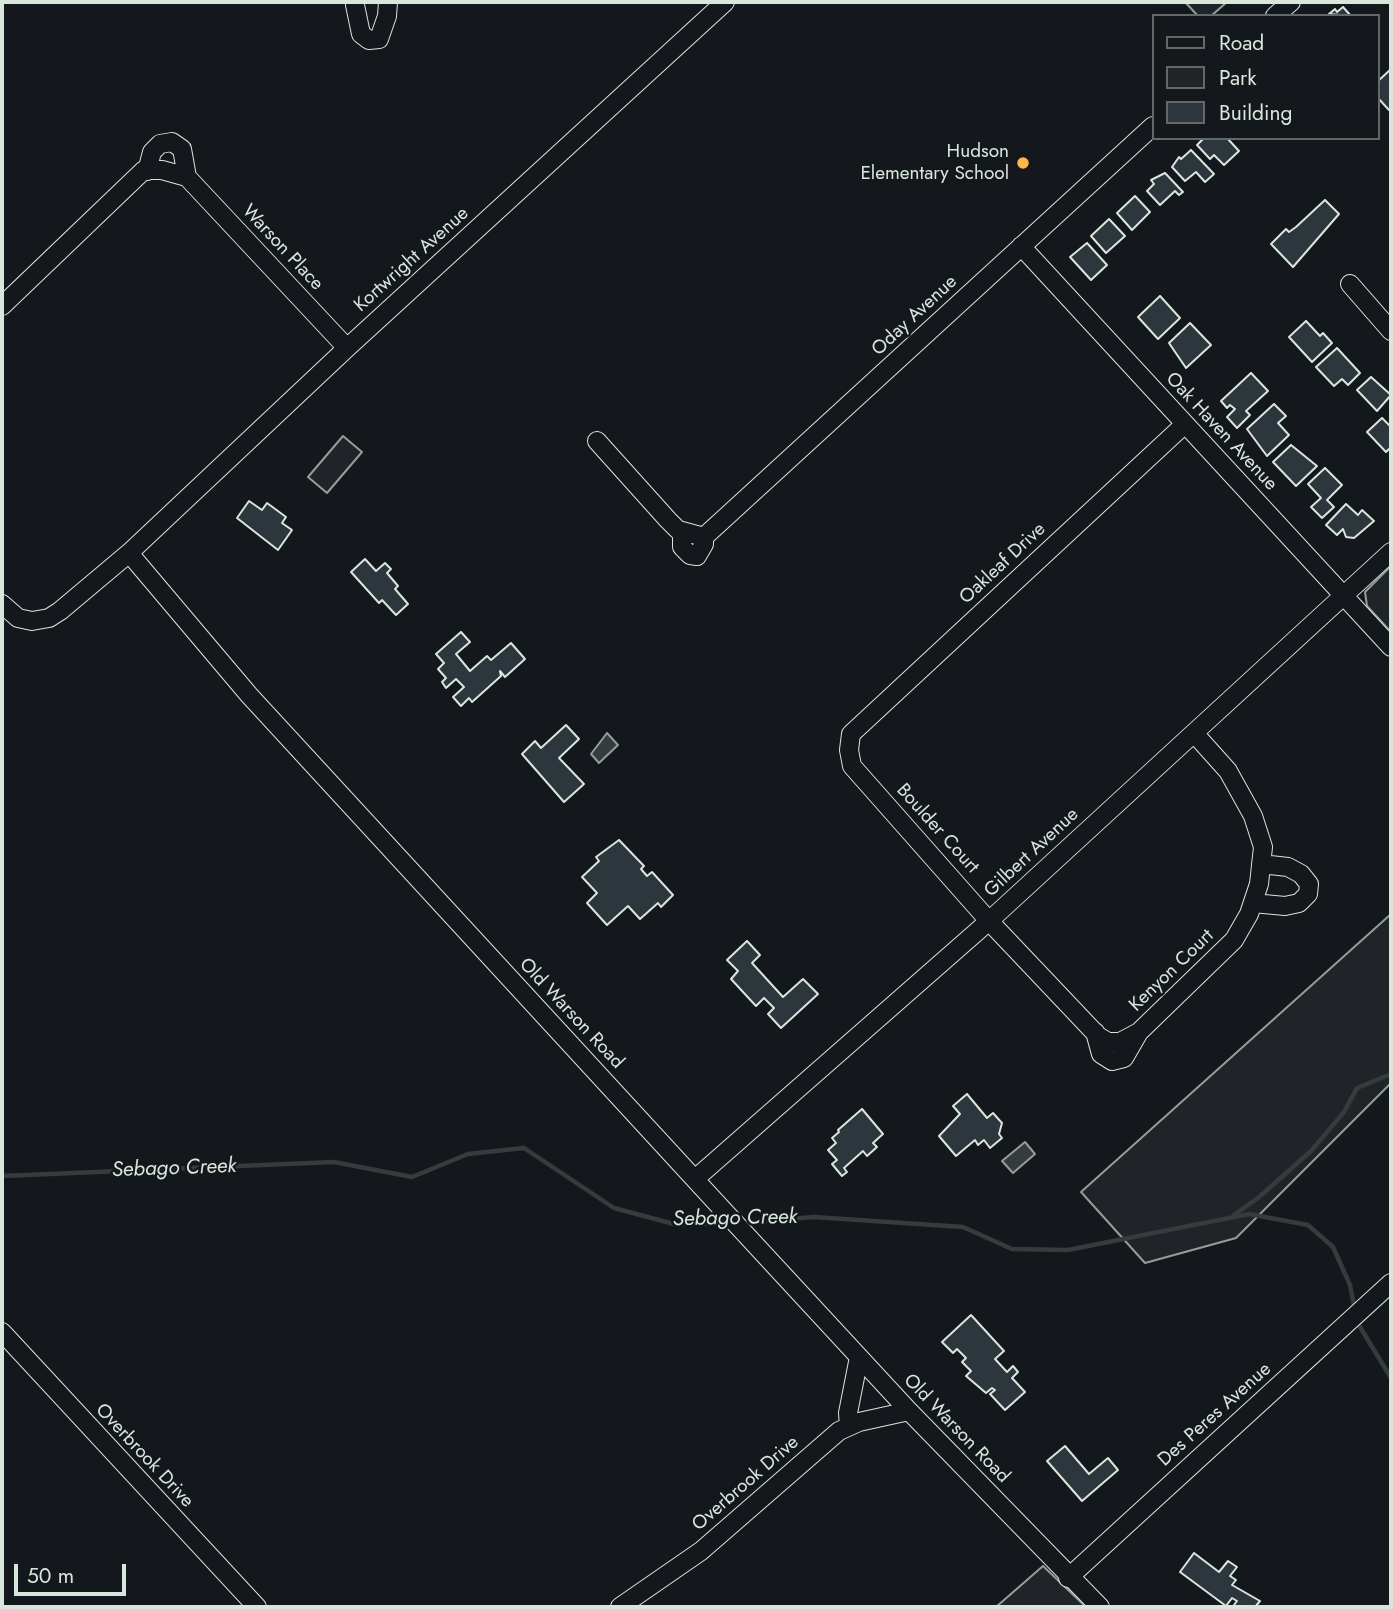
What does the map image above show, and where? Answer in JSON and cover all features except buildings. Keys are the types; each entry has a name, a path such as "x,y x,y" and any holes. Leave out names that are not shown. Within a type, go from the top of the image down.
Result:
{"street":[{"path":"359,3 361,34 369,40 379,39 387,16 388,2"},
{"name":"Kortwright Avenue","path":"129,553 347,348 725,2"},
{"path":"1277,14 1291,2"},
{"name":"Oday Avenue","path":"597,441 668,520 682,531 704,537 1152,127"},
{"name":"Warson Place","path":"2,306 147,170 152,152 160,144 172,142 182,149 187,163 187,177 347,348"},
{"path":"147,170 162,170 187,177"},
{"name":"Oak Haven Avenue","path":"1021,246 1391,647"},
{"path":"1350,284 1391,331"},
{"name":"Oakleaf Drive","path":"850,734 1185,425"},
{"name":"Gilbert Avenue","path":"695,1179 989,920 1391,552"},
{"path":"2,604 18,618 32,621 49,618 129,553"},
{"name":"Old Warson Road","path":"129,553 249,695 909,1412 1068,1578 1100,1607"},
{"name":"Kenyon Court","path":"1096,1034 1101,1054 1112,1061 1124,1058 1139,1032 1234,940 1253,903 1263,847 1243,793 1228,771 1194,733"},
{"name":"Boulder Court","path":"850,734 852,765 989,920 1096,1034"},
{"path":"1253,903 1299,903 1308,894 1308,884 1301,874 1288,867 1261,864"},
{"name":"Des Peres Avenue","path":"1068,1578 1391,1283"},
{"name":"Overbrook Drive","path":"2,1332 257,1607"},
{"path":"849,1426 848,1413 859,1357"},
{"name":"Overbrook Drive","path":"620,1607 701,1551 839,1432 849,1426 909,1412"}],"green space":[{"path":"1185,2 1227,2 1213,14 1196,14"},
{"path":"343,436 362,452 327,493 308,477"},
{"path":"1391,566 1391,632 1367,606 1365,592"},
{"path":"1391,914 1391,1083 1236,1238 1145,1263 1081,1192"},
{"path":"1043,1566 1086,1607 996,1607"}],"shaded area":[{"path":"607,733 618,745 599,763 591,754"},
{"path":"1025,1142 1035,1154 1013,1173 1002,1161"}],"waterway":[{"path":"1234,1215 1258,1198 1311,1151 1344,1112 1357,1088 1391,1074"},
{"name":"Sebago Creek","path":"2,1176 334,1162 412,1177 468,1154 524,1148 614,1208 674,1224 729,1224"},
{"name":"Sebago Creek","path":"741,1223 814,1217 963,1227 1012,1249 1068,1250 1249,1214 1308,1225 1333,1247 1350,1285 1355,1310"},
{"name":"Sebago Creek","path":"1357,1322 1391,1378"}],"place":[{"name":"Hudson Elementary School","path":"1023,163"}]}
